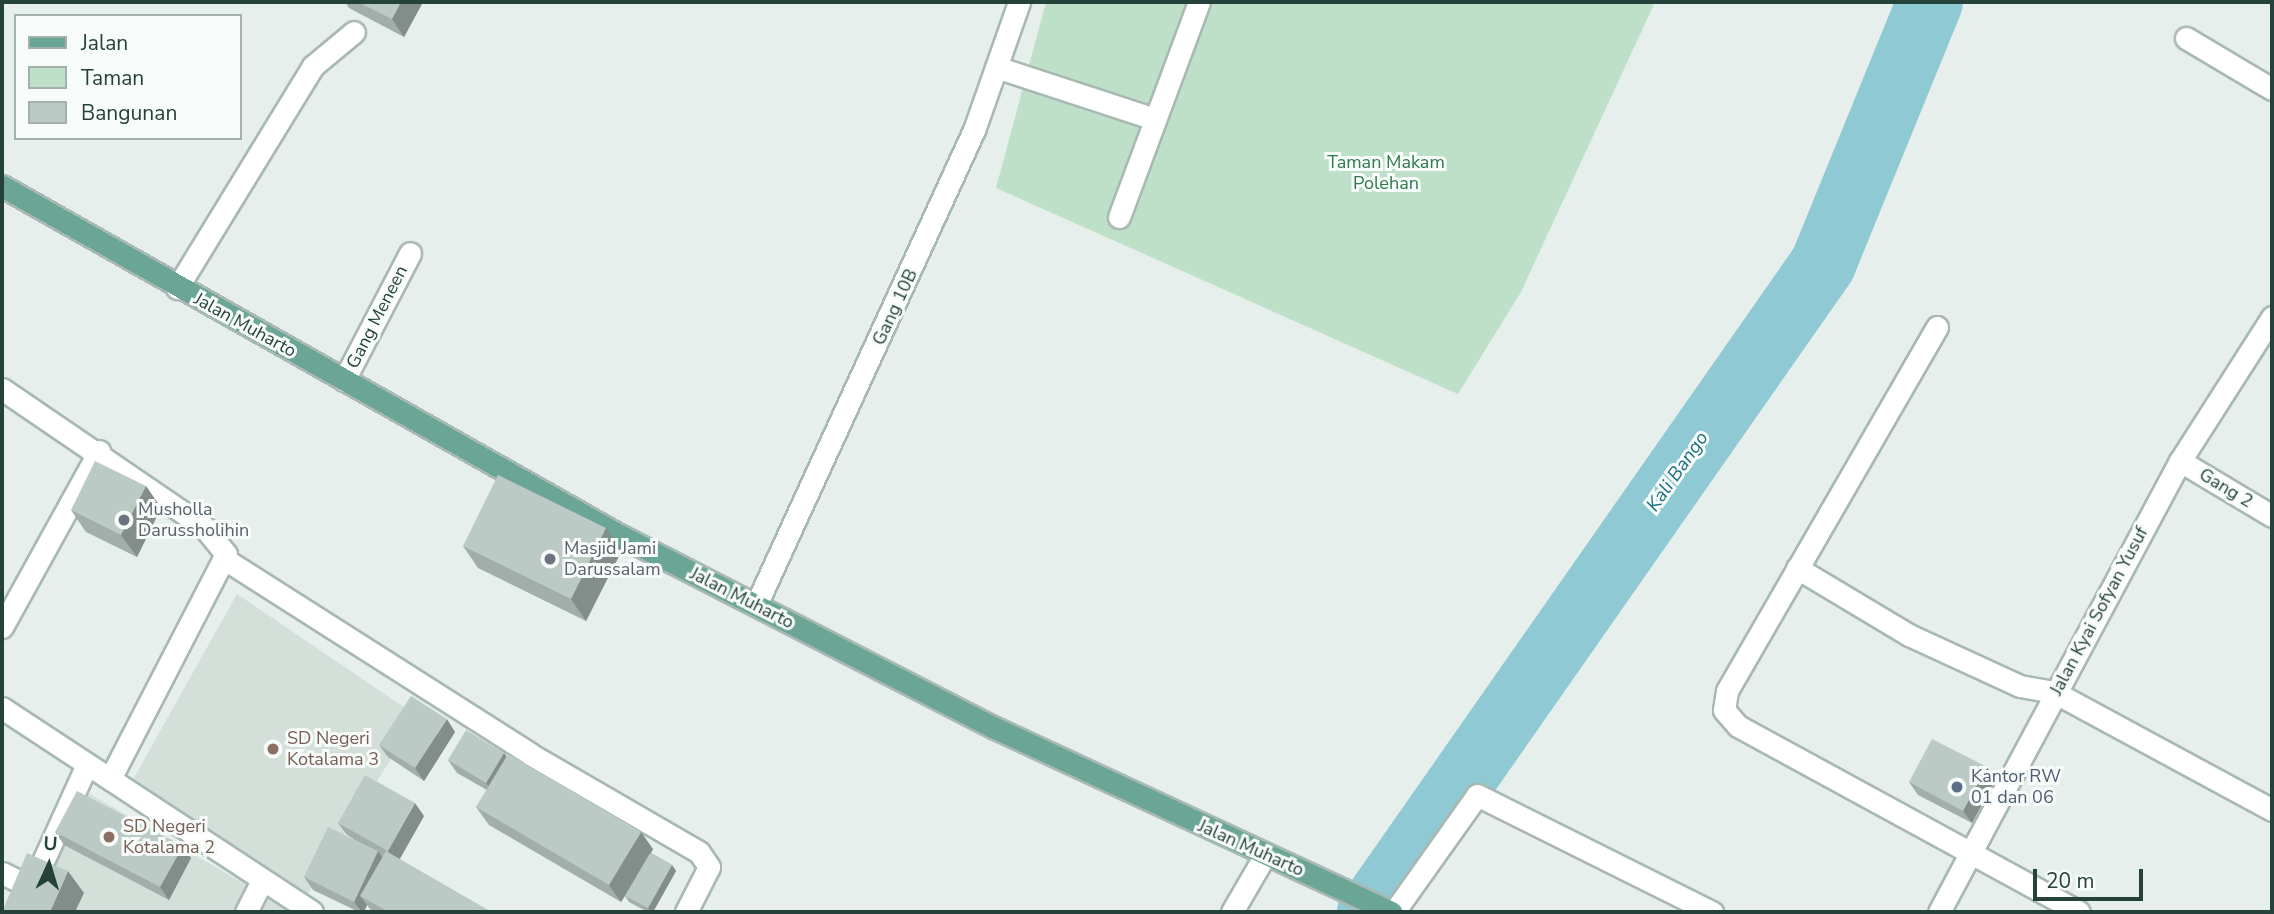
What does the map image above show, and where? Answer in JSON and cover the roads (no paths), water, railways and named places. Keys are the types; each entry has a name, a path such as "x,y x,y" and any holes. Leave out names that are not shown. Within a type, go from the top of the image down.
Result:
{"main road":[{"name":"Jalan Muharto","path":"2,186 177,288 756,605 1265,855 1393,912"}],"street":[{"name":"Gang 10B","path":"756,605 911,273 996,67 1019,2"},
{"path":"1119,217 1199,2"},
{"path":"177,288 313,66 354,32"},
{"path":"2186,38 2272,89"},
{"path":"996,67 1155,119"},
{"name":"Gang Meneen","path":"344,380 410,253"},
{"name":"Jalan Kyai Sofyan Yusuf","path":"1939,912 2054,692 2180,461 2272,317"},
{"path":"1937,327 1727,691 1729,718 2079,912"},
{"path":"2,389 99,451 217,537 226,560 530,754 699,852 709,867 686,912"},
{"path":"2,627 99,451"},
{"name":"Gang 2","path":"2180,461 2272,516"},
{"path":"110,779 226,560"},
{"path":"1797,568 1909,635 2020,686 2054,692 2272,810"},
{"path":"2,708 312,912"},
{"path":"20,912 87,764"},
{"path":"1393,912 1477,795 1712,912"},
{"path":"1233,912 1265,855"},
{"path":"2,873 32,887"},
{"path":"246,912 262,881"}],"waterway":[{"name":"Kali Bango","path":"1370,912 1823,264 1930,2"}],"place":[{"name":"Musholla Darussholihin","path":"124,520"},
{"name":"Masjid Jami Darussalam","path":"550,559"},
{"name":"SD Negeri Kotalama 3","path":"273,749"},
{"name":"Kantor RW 01 dan 06","path":"1957,787"},
{"name":"SD Negeri Kotalama 2","path":"109,837"}],"park label":[{"name":"Taman Makam Polehan","path":"1386,173"}]}
